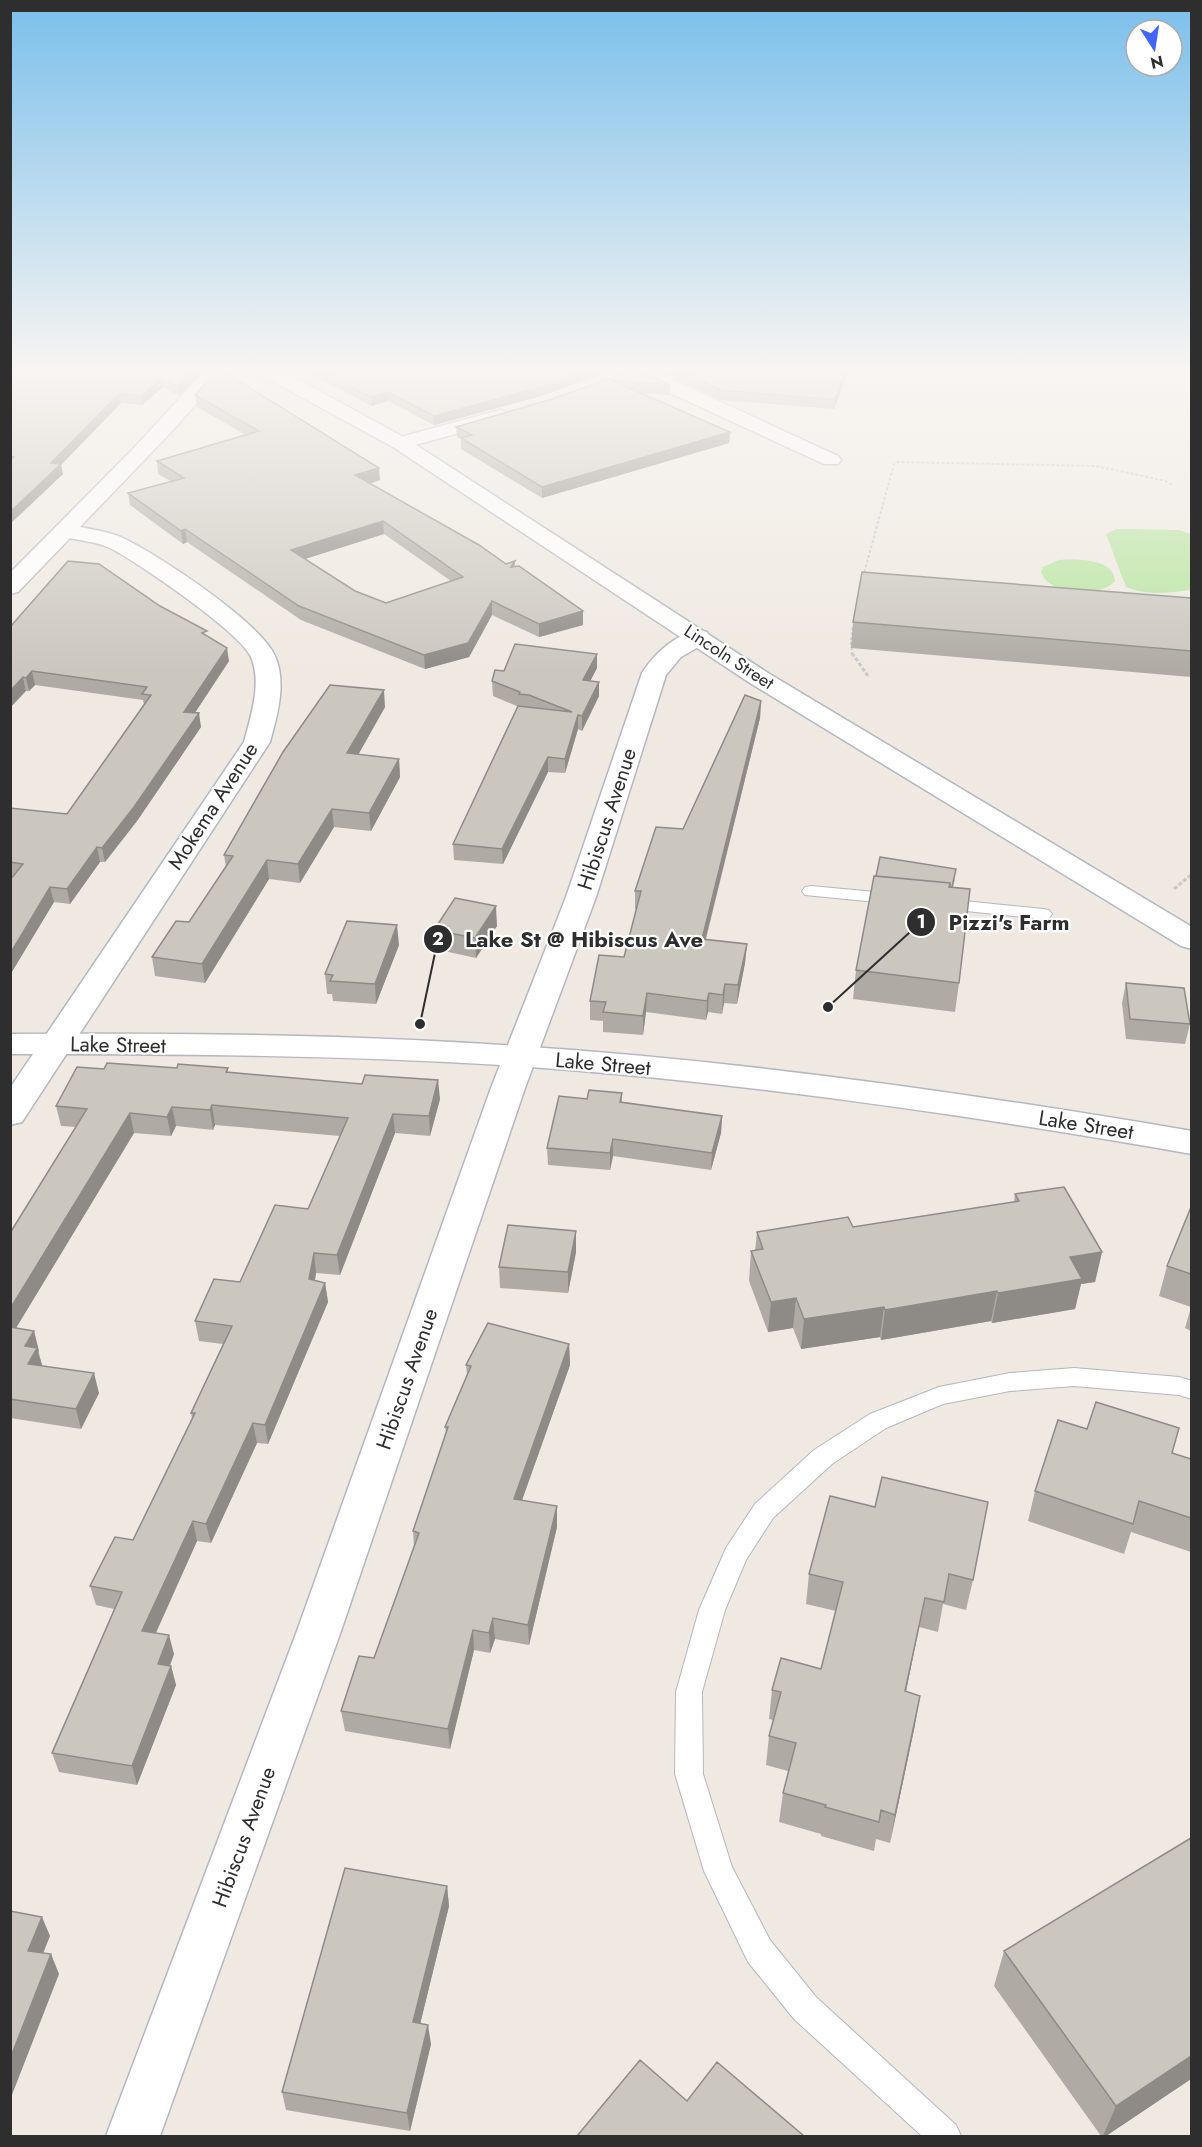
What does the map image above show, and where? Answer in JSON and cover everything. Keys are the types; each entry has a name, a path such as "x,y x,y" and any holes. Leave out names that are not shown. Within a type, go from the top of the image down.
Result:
{"street":[{"path":"10,587 124,471"},
{"name":"Lincoln Street","path":"443,471 768,684 1191,940"},
{"name":"Mokema Avenue","path":"10,1114 257,742 266,710 269,681 262,654 244,632 136,553 115,542 64,530"},
{"name":"Hibiscus Avenue","path":"133,2136 319,1631 519,1057 581,897 654,674 672,652 698,637"},
{"name":"Lake Street","path":"10,1044 292,1047 519,1057 773,1081 993,1110 1191,1143"}],"lane":[{"path":"811,891 1043,914"},
{"path":"945,2136 805,2008 759,1952 719,1871 689,1774 689,1692 712,1610 735,1555 764,1511 823,1457 878,1421 939,1396 1010,1382 1074,1377 1179,1386 1191,1390"}],"path":[{"path":"860,586 892,471"},
{"path":"1122,471 1156,478 1172,484"},
{"path":"855,618 849,650 851,657 867,676"},
{"path":"1168,893 1191,874"}],"green space":[{"path":"1117,529 1179,530 1191,534 1191,590 1151,593 1126,587 1106,534"},
{"path":"1059,560 1083,560 1101,564 1113,573 1115,581 1099,590 1088,592 1064,590 1046,580 1041,572 1043,567"}],"building":[{"path":"10,471 53,471 10,512"},
{"path":"173,471 368,471 355,475 479,545 506,564 515,561 511,567 519,566 583,611 539,624 492,601 468,643 424,655 299,606 185,529 181,531 128,493 184,478","holes":["383,521 463,577 386,603 355,591 291,550"]},
{"path":"516,471 596,471 542,487"},
{"path":"68,561 99,564 160,606 207,631 202,633 227,648 184,712 199,713 134,807 102,848 97,847 67,889 50,887 10,954 10,880 23,864 10,862 10,808 67,814 151,695 142,694 147,687 32,671 10,691 10,627"},
{"path":"862,572 1191,598 1191,651 853,622"},
{"path":"515,644 597,654 583,680 599,682 582,716 578,715 565,759 548,757 502,849 453,844 518,706 572,712 529,695 519,694 520,692 492,681 495,670 504,671"},
{"path":"330,685 384,690 347,753 399,759 369,813 332,809 298,864 267,860 202,964 152,957 176,921 189,922 233,856 224,855 283,752"},
{"path":"745,695 761,701 702,939 747,944 738,985 725,984 723,995 709,993 707,1001 647,993 643,1016 603,1012 606,1002 590,1001 599,955 624,957 641,891 635,891 656,827 683,829"},
{"path":"880,857 956,869 952,887 950,883 876,876"},
{"path":"874,876 950,883 949,887 970,889 959,983 856,970"},
{"path":"455,898 496,906 475,938 434,930"},
{"path":"347,921 397,925 375,984 330,981 333,975 325,974"},
{"path":"1126,983 1184,988 1190,1024 1130,1019"},
{"path":"107,1063 177,1068 178,1064 228,1068 226,1072 362,1084 365,1075 438,1080 429,1116 393,1114 337,1255 314,1253 309,1279 325,1283 265,1425 253,1423 206,1524 193,1521 142,1631 169,1635 158,1664 171,1666 132,1766 52,1753 122,1592 90,1586 115,1537 133,1540 195,1413 191,1413 232,1326 195,1321 214,1279 240,1282 275,1205 308,1209 348,1118 212,1105 210,1110 172,1107 167,1117 130,1113 10,1309 10,1233 87,1109 56,1106 77,1067 104,1069"},
{"path":"589,1090 622,1093 620,1102 722,1116 712,1153 613,1139 610,1153 547,1148 559,1096 587,1099"},
{"path":"1064,1187 1102,1252 1070,1257 1082,1279 885,1310 884,1307 804,1319 796,1298 771,1302 751,1251 763,1249 757,1232 848,1217 853,1227 1019,1201 1015,1194"},
{"path":"1191,1207 1191,1274 1167,1266"},
{"path":"508,1225 576,1231 568,1272 499,1267"},
{"path":"488,1323 569,1344 514,1499 557,1506 528,1625 493,1618 489,1633 473,1630 448,1729 341,1711 359,1656 374,1658 419,1533 413,1531 448,1427 445,1427 471,1366 466,1365"},
{"path":"10,1327 34,1331 25,1346 37,1348 28,1364 94,1373 76,1409 10,1399"},
{"path":"1096,1402 1179,1428 1172,1453 1191,1459 1191,1518 1139,1501 1133,1524 1035,1491 1058,1420 1087,1429"},
{"path":"882,1477 988,1502 973,1580 949,1574 944,1602 925,1598 905,1691 920,1696 895,1815 881,1810 879,1822 783,1793 796,1743 769,1736 781,1692 772,1690 781,1658 821,1669 843,1582 809,1574 830,1496 875,1507"},
{"path":"1191,1838 1191,2056 1116,2106 1004,1951"},
{"path":"345,1868 447,1886 413,2022 428,2025 407,2113 282,2092"},
{"path":"10,1911 42,1917 28,1951 51,1954 10,2059"},
{"path":"640,2060 687,2101 717,2062 804,2136 577,2136"}],"place":[{"name":"Pizzi's Farm","path":"828,1007"},
{"name":"Lake St @ Hibiscus Ave","path":"420,1024"}]}
